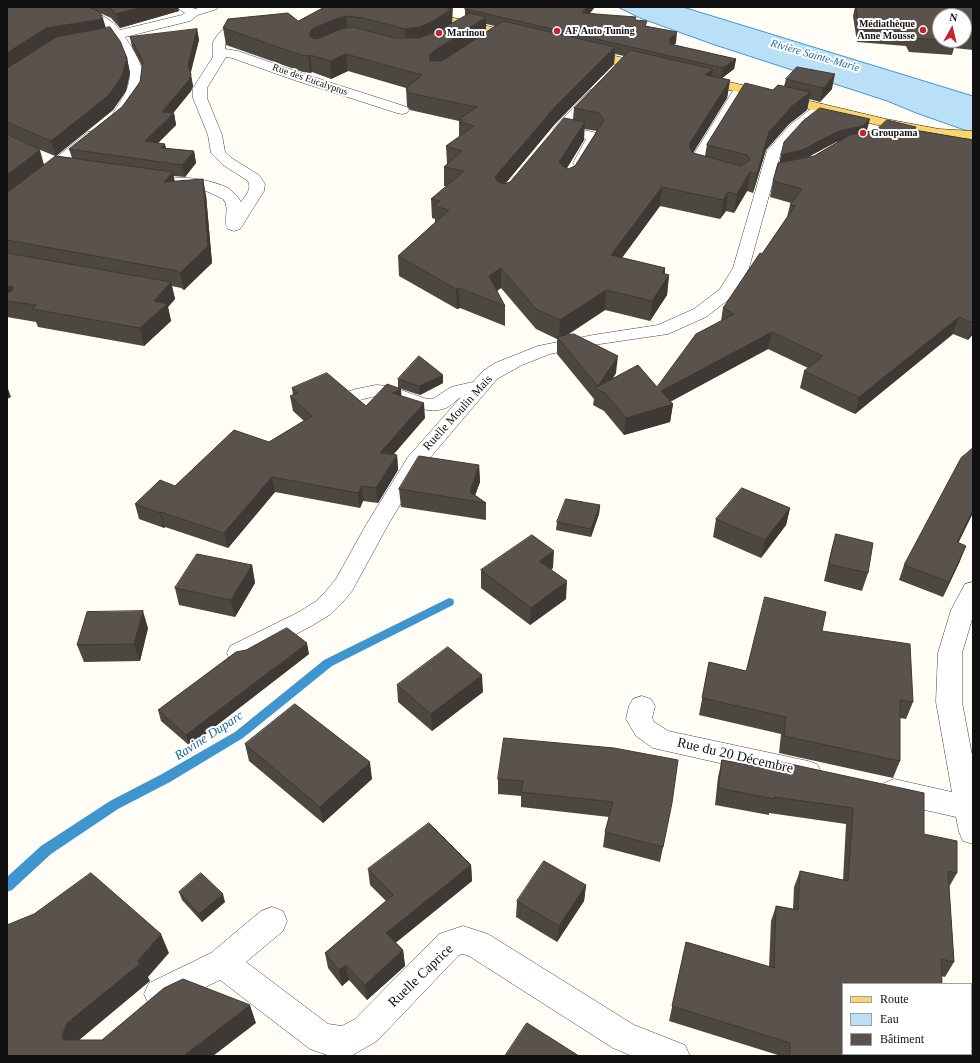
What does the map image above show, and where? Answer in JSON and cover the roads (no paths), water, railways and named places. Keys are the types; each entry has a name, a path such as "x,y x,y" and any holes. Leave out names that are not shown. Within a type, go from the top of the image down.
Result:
{"main road":[{"path":"393,7 528,40"},
{"path":"573,50 664,71"},
{"path":"687,76 886,123 939,133 971,136"}],"street":[{"path":"37,7 102,19 108,23 118,36 130,55 138,73 134,92 119,114 113,119"},
{"path":"182,7 194,13"},
{"path":"95,40 118,36 186,18 194,13 213,7"},
{"path":"160,180 225,191 234,201 234,226 256,191 257,184 254,178 228,162 218,153 215,135 200,98 200,88 219,56 217,46 224,33 250,21 263,20"},
{"path":"453,32 466,25"},
{"path":"486,41 498,33"},
{"name":"Rue des Eucalyptus","path":"219,56 226,53 234,54 299,77 402,110"},
{"path":"614,73 625,62"},
{"path":"551,140 603,84"},
{"path":"724,175 696,167 696,162 741,89"},
{"name":"Ruelle Moulin Mais","path":"239,653 305,619 323,608 334,597 344,585 377,525 415,462 490,375 502,367 529,355 593,340 662,330 700,313 727,292 741,268 777,172 774,150 795,128 821,108"},
{"path":"874,136 886,123"},
{"path":"560,129 592,136 594,138 572,175"},
{"path":"7,205 26,190 51,162 100,130"},
{"path":"51,162 73,167"},
{"path":"7,187 26,190"},
{"path":"354,396 366,391 385,390 420,403 430,405 441,404 455,391 468,388 479,388"},
{"path":"869,786 971,820 949,702 950,653 963,610 973,590"},
{"name":"Rue du 20 Décembre","path":"642,706 639,719 645,729 662,740 831,777"},
{"path":"137,1013 160,994 222,963 272,921"},
{"name":"Ruelle Caprice","path":"222,963 320,1038 344,1044 366,1030 450,944 463,940 477,944 624,1037 674,1056"}],"water":[{"name":"Rivière Sainte-Marie","path":"618,7 683,7 973,96 973,133 887,101 712,44 640,18"}],"waterway":[{"name":"Ravine Duparc","path":"7,886 46,850 114,805 166,778 239,735 328,663 449,602"}],"place":[{"name":"Médiathèque Anne Mousse","path":"923,30"},
{"name":"AF Auto Tuning","path":"557,31"},
{"name":"Marinou","path":"439,33"},
{"name":"Groupama","path":"863,133"}]}
